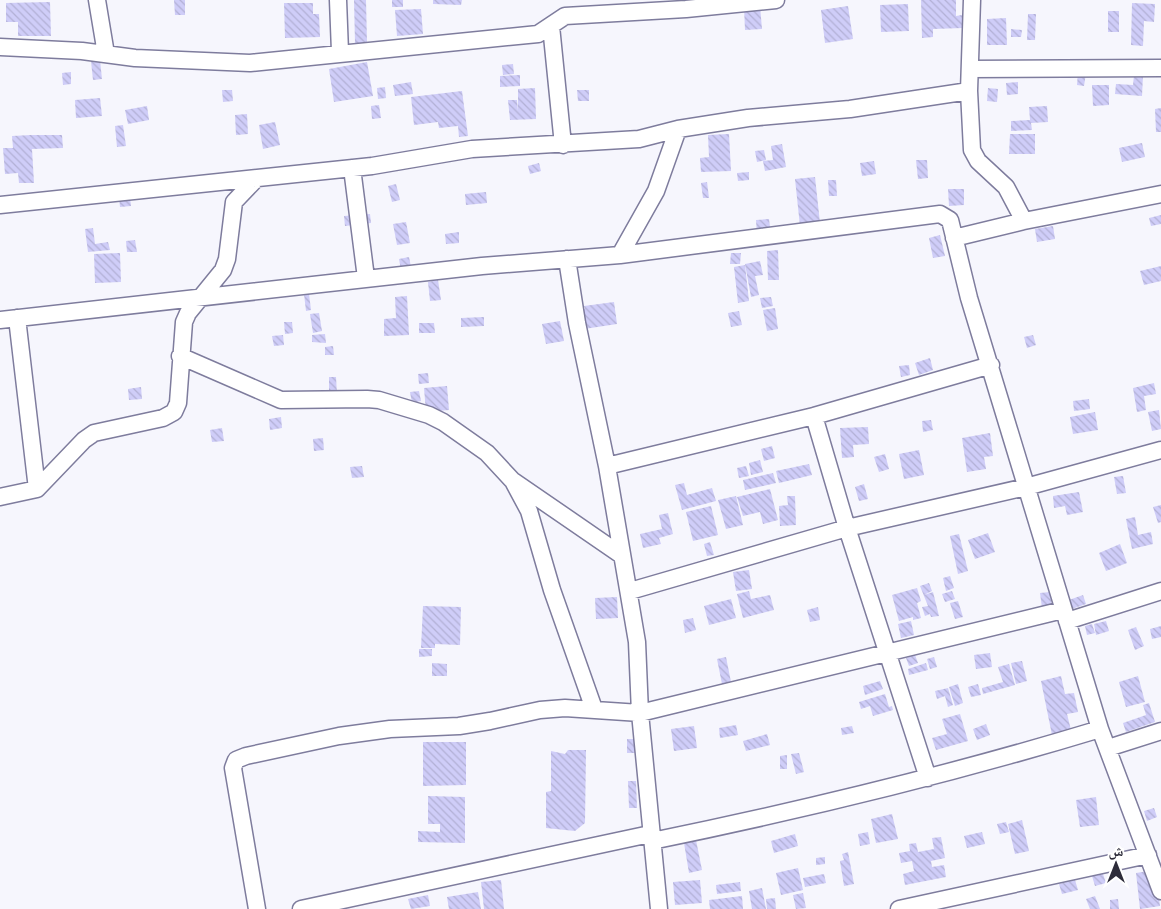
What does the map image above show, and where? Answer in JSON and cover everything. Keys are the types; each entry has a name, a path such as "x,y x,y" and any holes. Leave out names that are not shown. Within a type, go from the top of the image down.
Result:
{"street":[{"path":"97,0 106,54"},
{"path":"338,0 340,52"},
{"path":"0,47 250,63 276,62 340,52 538,34 565,16 686,9 776,0"},
{"path":"972,0 969,91 972,150 978,161 1006,187 1024,221"},
{"path":"551,26 563,146"},
{"path":"970,69 1161,68"},
{"path":"0,205 352,168 472,149 563,146 638,139 678,129 748,118 850,109 969,91"},
{"path":"620,255 656,191 678,129"},
{"path":"352,168 366,278"},
{"path":"0,496 37,489 84,440 94,433 164,418 174,412 178,403 184,322 188,313 223,270 227,260 234,202 257,178"},
{"path":"954,238 1024,221 1161,194"},
{"path":"0,320 366,278 620,255 940,214 950,220 969,298 991,365 1100,729 1160,883"},
{"path":"567,259 577,323 607,466 638,642 640,713 659,909"},
{"path":"17,318 37,489"},
{"path":"180,356 281,400 367,398 429,415 487,452 512,480 621,554"},
{"path":"607,466 814,416 991,365"},
{"path":"814,416 847,528 928,778"},
{"path":"630,590 847,528 1026,487 1161,450"},
{"path":"512,480 528,512 555,598 594,709"},
{"path":"257,909 233,768 236,760 246,756 339,736 390,729 482,722 540,710 594,709 640,713 889,654 1065,616 1161,591"},
{"path":"311,908 651,837 825,804 1017,755 1100,729"},
{"path":"1108,748 1161,731"},
{"path":"899,909 1148,855"}],"building":[{"path":"174,0 185,0 185,15 175,15"},
{"path":"354,0 366,0 367,43 355,43"},
{"path":"392,0 403,0 403,7 392,7"},
{"path":"433,0 462,0 461,5 433,4"},
{"path":"921,0 956,0 956,16 962,15 963,28 933,29 933,37 922,38"},
{"path":"50,2 51,36 18,36 18,22 6,22 6,3"},
{"path":"284,3 313,3 313,14 319,14 320,37 285,38"},
{"path":"1132,3 1155,4 1154,22 1144,21 1143,46 1131,45"},
{"path":"908,4 909,31 881,32 880,5"},
{"path":"760,6 762,29 745,30 744,7"},
{"path":"848,6 853,39 825,43 821,10"},
{"path":"421,9 423,34 397,36 395,10"},
{"path":"1108,11 1119,11 1119,32 1108,32"},
{"path":"1028,14 1036,14 1035,40 1027,40"},
{"path":"1006,18 1007,45 987,45 987,19"},
{"path":"1011,29 1022,30 1021,37 1011,37"},
{"path":"99,51 102,79 93,80 90,52"},
{"path":"367,62 373,96 334,102 329,69"},
{"path":"513,64 514,74 503,75 502,65"},
{"path":"71,72 71,84 63,85 62,73"},
{"path":"1078,72 1086,73 1084,86 1077,85"},
{"path":"520,75 520,86 500,87 500,76"},
{"path":"1134,75 1143,76 1142,96 1115,94 1116,84 1133,85"},
{"path":"411,82 413,94 395,96 393,85"},
{"path":"1018,82 1018,94 1007,95 1006,83"},
{"path":"1092,85 1109,85 1109,105 1093,106"},
{"path":"385,87 386,98 378,99 377,88"},
{"path":"535,88 536,119 510,120 508,100 517,100 518,111 518,89"},
{"path":"988,88 998,89 997,102 987,101"},
{"path":"222,90 232,90 233,101 223,102"},
{"path":"577,90 589,90 589,101 578,101"},
{"path":"462,91 468,136 459,137 458,126 439,128 438,122 414,125 411,97"},
{"path":"100,98 102,116 76,118 75,100"},
{"path":"379,105 381,118 372,119 371,106"},
{"path":"147,106 149,120 128,124 125,110"},
{"path":"1047,106 1048,122 1031,123 1032,130 1011,131 1011,121 1030,120 1029,107"},
{"path":"1161,108 1161,132 1156,132 1155,109"},
{"path":"247,114 248,134 236,135 235,115"},
{"path":"275,122 280,145 263,149 259,125"},
{"path":"123,125 126,146 117,147 115,126"},
{"path":"729,134 731,171 701,172 700,158 709,157 708,135"},
{"path":"1010,134 1035,134 1035,154 1009,154"},
{"path":"62,135 63,148 32,149 34,183 19,183 18,173 5,174 3,148 13,148 12,136"},
{"path":"1142,143 1145,157 1122,162 1119,148"},
{"path":"782,144 786,167 765,171 763,161 773,160 771,146"},
{"path":"764,150 766,160 757,162 755,151"},
{"path":"916,160 927,160 928,178 918,179"},
{"path":"874,161 876,174 862,176 860,163"},
{"path":"539,163 541,171 530,174 528,166"},
{"path":"749,172 749,180 738,181 737,173"},
{"path":"815,177 820,223 800,226 795,179"},
{"path":"828,180 836,180 837,196 829,196"},
{"path":"707,182 709,198 703,198 701,183"},
{"path":"396,184 400,200 392,202 388,186"},
{"path":"948,189 964,189 964,205 949,206"},
{"path":"486,192 487,203 466,205 465,194"},
{"path":"130,197 131,206 120,207 119,198"},
{"path":"370,214 371,223 345,226 344,216"},
{"path":"1161,215 1161,224 1151,226 1149,218"},
{"path":"769,219 771,235 757,236 756,220"},
{"path":"406,222 410,243 397,245 393,224"},
{"path":"1053,226 1055,239 1037,242 1035,229"},
{"path":"93,228 95,244 108,242 110,250 88,252 85,229"},
{"path":"459,232 459,243 446,244 445,234"},
{"path":"940,235 945,256 933,258 929,238"},
{"path":"135,240 137,252 127,252 126,241"},
{"path":"778,250 779,280 768,280 767,251"},
{"path":"120,253 121,282 95,283 94,254"},
{"path":"731,253 741,253 740,264 730,264"},
{"path":"409,257 411,267 401,270 399,259"},
{"path":"760,261 763,275 755,276 759,295 751,297 745,264"},
{"path":"745,265 749,301 738,303 734,267"},
{"path":"1161,266 1161,281 1144,285 1140,271"},
{"path":"438,280 441,300 430,301 428,282"},
{"path":"304,294 309,294 311,310 306,311"},
{"path":"407,296 409,335 384,336 384,319 396,318 395,297"},
{"path":"771,297 773,306 762,308 760,298"},
{"path":"614,302 617,324 571,331 568,312 585,309 584,306"},
{"path":"775,308 778,329 767,331 763,310"},
{"path":"739,311 742,325 731,327 728,313"},
{"path":"319,313 322,331 313,333 310,314"},
{"path":"484,317 484,326 461,327 461,318"},
{"path":"560,321 564,341 546,344 542,324"},
{"path":"284,322 292,322 293,333 285,334"},
{"path":"419,323 434,323 435,333 419,333"},
{"path":"325,334 326,343 312,342 312,335"},
{"path":"283,335 284,345 274,346 272,336"},
{"path":"1033,335 1036,345 1027,348 1024,337"},
{"path":"333,346 334,355 325,355 325,347"},
{"path":"930,358 933,370 919,375 915,363"},
{"path":"909,365 910,375 901,377 899,366"},
{"path":"428,373 429,383 419,384 418,374"},
{"path":"329,377 336,377 337,394 329,395"},
{"path":"1154,383 1156,394 1144,396 1146,410 1137,412 1133,388"},
{"path":"447,386 449,410 426,412 424,388"},
{"path":"141,387 142,399 129,400 128,389"},
{"path":"419,391 421,401 412,403 410,392"},
{"path":"1089,399 1090,409 1074,411 1073,401"},
{"path":"1159,410 1161,429 1152,431 1148,412"},
{"path":"1095,412 1098,430 1073,434 1070,417"},
{"path":"281,417 282,428 270,430 269,419"},
{"path":"931,420 933,430 923,432 922,421"},
{"path":"868,427 869,444 853,445 854,457 842,458 840,428"},
{"path":"222,428 224,441 212,442 210,430"},
{"path":"990,433 993,456 984,457 986,469 967,472 962,438"},
{"path":"323,438 324,450 314,451 313,439"},
{"path":"772,446 775,458 764,461 761,449"},
{"path":"919,450 924,475 904,479 899,454"},
{"path":"885,454 889,469 879,472 874,457"},
{"path":"760,460 763,472 751,475 749,463"},
{"path":"809,464 812,475 779,483 776,471"},
{"path":"362,466 364,477 352,478 350,467"},
{"path":"746,466 749,476 739,478 737,468"},
{"path":"773,473 776,483 745,490 743,480"},
{"path":"1123,476 1126,493 1117,494 1114,477"},
{"path":"684,483 687,495 712,488 716,501 682,510 675,485"},
{"path":"864,484 868,499 859,501 855,487"},
{"path":"770,489 778,520 763,524 760,512 743,516 737,497"},
{"path":"1079,492 1083,512 1067,515 1065,506 1054,508 1053,496"},
{"path":"736,496 743,525 726,529 718,500"},
{"path":"787,496 795,496 796,525 780,526 779,506 788,505"},
{"path":"1161,505 1161,522 1158,523 1153,507"},
{"path":"711,506 718,535 693,541 686,512"},
{"path":"668,513 673,534 659,538 661,544 643,548 640,534 662,529 659,515"},
{"path":"1135,517 1138,535 1151,532 1153,544 1132,549 1126,519"},
{"path":"988,533 995,552 975,559 968,540"},
{"path":"959,534 968,571 958,574 950,536"},
{"path":"710,542 714,555 707,556 704,544"},
{"path":"1120,544 1127,563 1106,571 1099,553"},
{"path":"749,570 752,589 736,591 733,572"},
{"path":"950,576 954,588 946,591 943,578"},
{"path":"929,583 932,591 924,595 933,592 939,616 931,617 930,614 925,616 922,607 928,606 920,586"},
{"path":"917,588 921,601 917,603 921,618 913,620 913,617 899,621 892,595"},
{"path":"749,591 751,599 770,595 774,610 743,618 737,594"},
{"path":"952,591 955,599 945,602 942,594"},
{"path":"1050,592 1052,607 1042,608 1040,593"},
{"path":"1083,595 1086,604 1072,609 1069,600"},
{"path":"617,597 618,618 596,619 595,598"},
{"path":"731,599 736,618 709,625 704,606"},
{"path":"958,601 963,617 955,619 950,603"},
{"path":"423,606 461,607 460,645 435,644 435,648 421,648"},
{"path":"818,607 820,620 810,622 807,610"},
{"path":"693,618 696,630 685,633 683,620"},
{"path":"911,621 914,635 901,638 898,624"},
{"path":"1106,621 1109,631 1096,635 1094,624"},
{"path":"1092,624 1095,633 1087,635 1085,626"},
{"path":"1161,626 1161,637 1152,639 1150,629"},
{"path":"1136,627 1144,646 1135,650 1128,630"},
{"path":"419,649 432,649 432,656 419,657"},
{"path":"990,653 992,667 976,669 974,655"},
{"path":"915,655 918,663 909,666 906,658"},
{"path":"726,657 732,687 723,689 717,659"},
{"path":"934,657 937,667 930,669 927,659"},
{"path":"1022,661 1027,681 1016,684 1011,663"},
{"path":"432,663 447,664 447,676 432,676"},
{"path":"926,663 928,670 909,675 908,669"},
{"path":"1009,664 1015,685 983,694 982,688 1003,682 998,667"},
{"path":"1061,676 1065,694 1074,693 1078,712 1067,714 1071,730 1052,735 1041,681"},
{"path":"1138,676 1145,702 1126,707 1119,682"},
{"path":"880,681 883,689 865,695 863,686"},
{"path":"958,684 963,703 955,706 949,687"},
{"path":"978,684 981,695 971,697 968,687"},
{"path":"948,688 953,705 948,707 945,696 937,699 935,691"},
{"path":"885,694 889,707 892,706 893,710 873,716 870,706 861,709 859,702"},
{"path":"1149,703 1155,722 1126,732 1123,723 1146,715 1143,705"},
{"path":"960,714 968,741 936,750 932,738 947,734 942,719"},
{"path":"986,724 990,735 977,740 973,729"},
{"path":"736,725 738,735 720,738 719,728"},
{"path":"694,726 697,748 674,751 671,729"},
{"path":"852,726 854,733 842,735 841,728"},
{"path":"767,734 770,745 746,751 743,741"},
{"path":"627,739 639,739 638,753 627,753"},
{"path":"423,742 466,742 466,785 423,786"},
{"path":"568,750 586,750 585,823 575,831 546,828 546,792 551,791 551,751 565,754"},
{"path":"799,753 804,772 796,774 791,754"},
{"path":"787,755 787,769 780,769 780,756"},
{"path":"628,781 636,781 637,808 629,808"},
{"path":"428,796 465,797 465,843 418,842 418,831 440,832 440,824 428,824"},
{"path":"1096,797 1099,825 1080,827 1076,800"},
{"path":"1154,808 1157,817 1147,821 1144,811"},
{"path":"892,814 898,839 876,843 871,819"},
{"path":"1022,820 1029,851 1015,854 1008,824"},
{"path":"1006,822 1009,832 1000,834 997,824"},
{"path":"868,832 870,844 860,846 858,834"},
{"path":"982,832 985,844 967,848 964,836"},
{"path":"795,834 798,846 774,853 771,841"},
{"path":"941,837 945,858 931,861 932,867 944,865 946,877 905,885 903,874 914,871 912,861 901,863 899,853 910,851 909,844 916,843 918,852 934,849 932,838"},
{"path":"696,840 702,870 689,873 684,843"},
{"path":"848,852 854,884 844,886 840,861 844,860 842,854"},
{"path":"825,857 825,864 816,865 816,858"},
{"path":"798,868 803,890 781,895 776,873"},
{"path":"1155,870 1160,906 1140,909 1136,873"},
{"path":"824,874 826,883 805,887 803,878"},
{"path":"1103,874 1106,883 1095,886 1092,876"},
{"path":"501,880 504,909 484,909 481,882"},
{"path":"700,880 702,903 675,905 673,882"},
{"path":"1075,880 1078,890 1062,894 1059,884"},
{"path":"740,882 741,891 717,894 716,885"},
{"path":"762,888 766,909 752,909 749,891"},
{"path":"478,892 481,909 449,909 447,897"},
{"path":"803,893 806,908 796,909 793,895"},
{"path":"428,895 430,906 411,909 408,899"},
{"path":"742,896 743,909 710,909 709,900"},
{"path":"1095,896 1100,909 1090,909 1086,899"},
{"path":"775,898 776,909 767,909 766,899"},
{"path":"1118,899 1119,909 1110,909 1110,900"}]}
